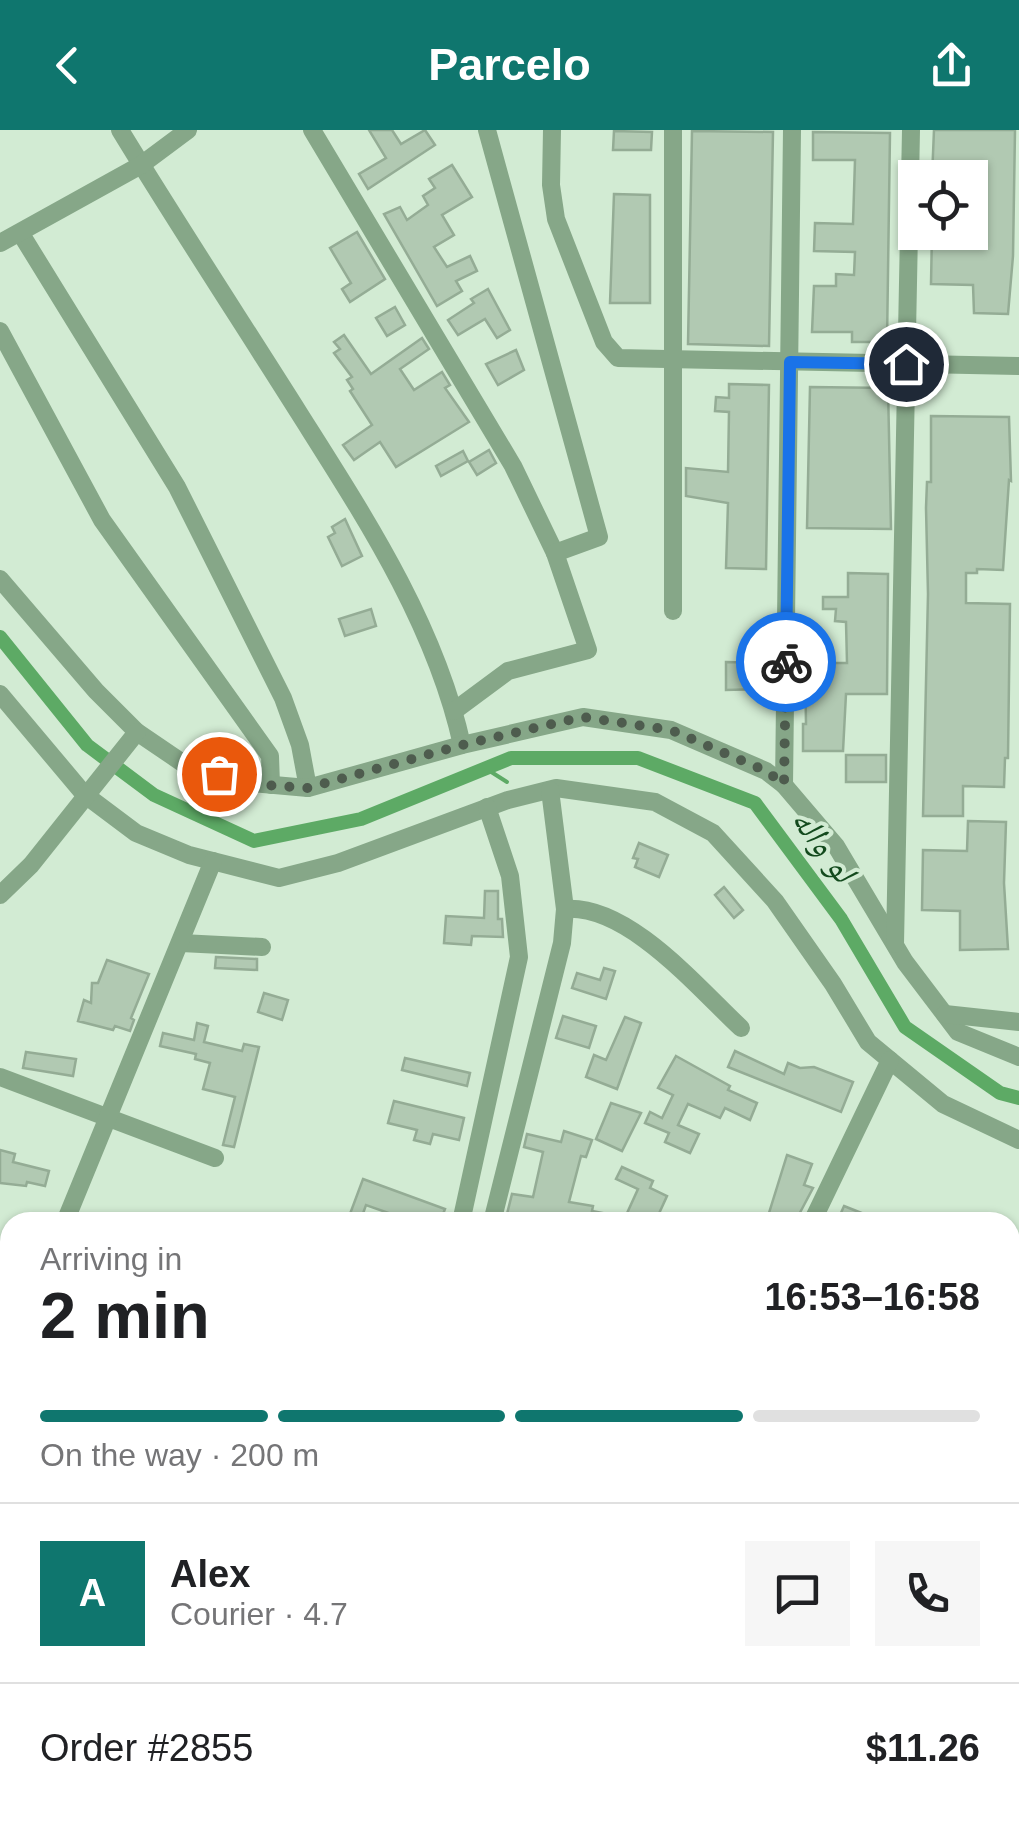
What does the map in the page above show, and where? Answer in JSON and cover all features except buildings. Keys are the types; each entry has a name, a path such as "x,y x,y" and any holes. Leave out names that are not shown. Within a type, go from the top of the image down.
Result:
{"street":[{"path":"120,130 374,531 418,620 454,711 462,745"},
{"path":"0,243 142,165 188,130"},
{"path":"312,130 513,466 555,552 588,650 508,671 454,711"},
{"path":"487,130 599,537 555,552"},
{"path":"552,130 551,185 556,219 604,342 618,358 1019,366"},
{"path":"673,130 673,611"},
{"path":"784,784 792,130"},
{"path":"895,946 910,130"},
{"path":"20,234 177,487 282,698 300,745 308,788"},
{"path":"0,331 102,520 270,756 271,785"},
{"path":"0,578 134,736 187,766 251,784 308,788 582,717 671,730 766,771 784,784 836,846 895,946 958,1032 1019,1057"},
{"path":"0,694 136,833 213,861 279,878 338,863 486,807 550,790 655,802 713,833 775,902 868,1042 943,1104 1019,1140"},
{"path":"0,894 31,865 134,736"},
{"path":"494,1212 562,942 565,909 550,790"},
{"path":"462,1212 519,957 510,876 486,807"},
{"path":"69,1212 213,861"},
{"path":"565,909 581,908 628,928 671,962 741,1028"},
{"path":"181,942 262,947"},
{"path":"945,1014 1019,1022"},
{"path":"817,1212 890,1060"},
{"path":"0,1078 215,1158"}],"waterway":[{"name":"لو واله","path":"0,637 87,745 154,795 254,841 361,819 511,758 638,758 755,803 841,919 905,1027 1000,1093 1019,1098"},
{"path":"485,768 507,782"}],"way so far":[{"path":"219,774 251,784 308,788 582,717 671,730 766,771 784,784 786,662"}],"route":[{"path":"786,662 790,362 906,364"}]}
